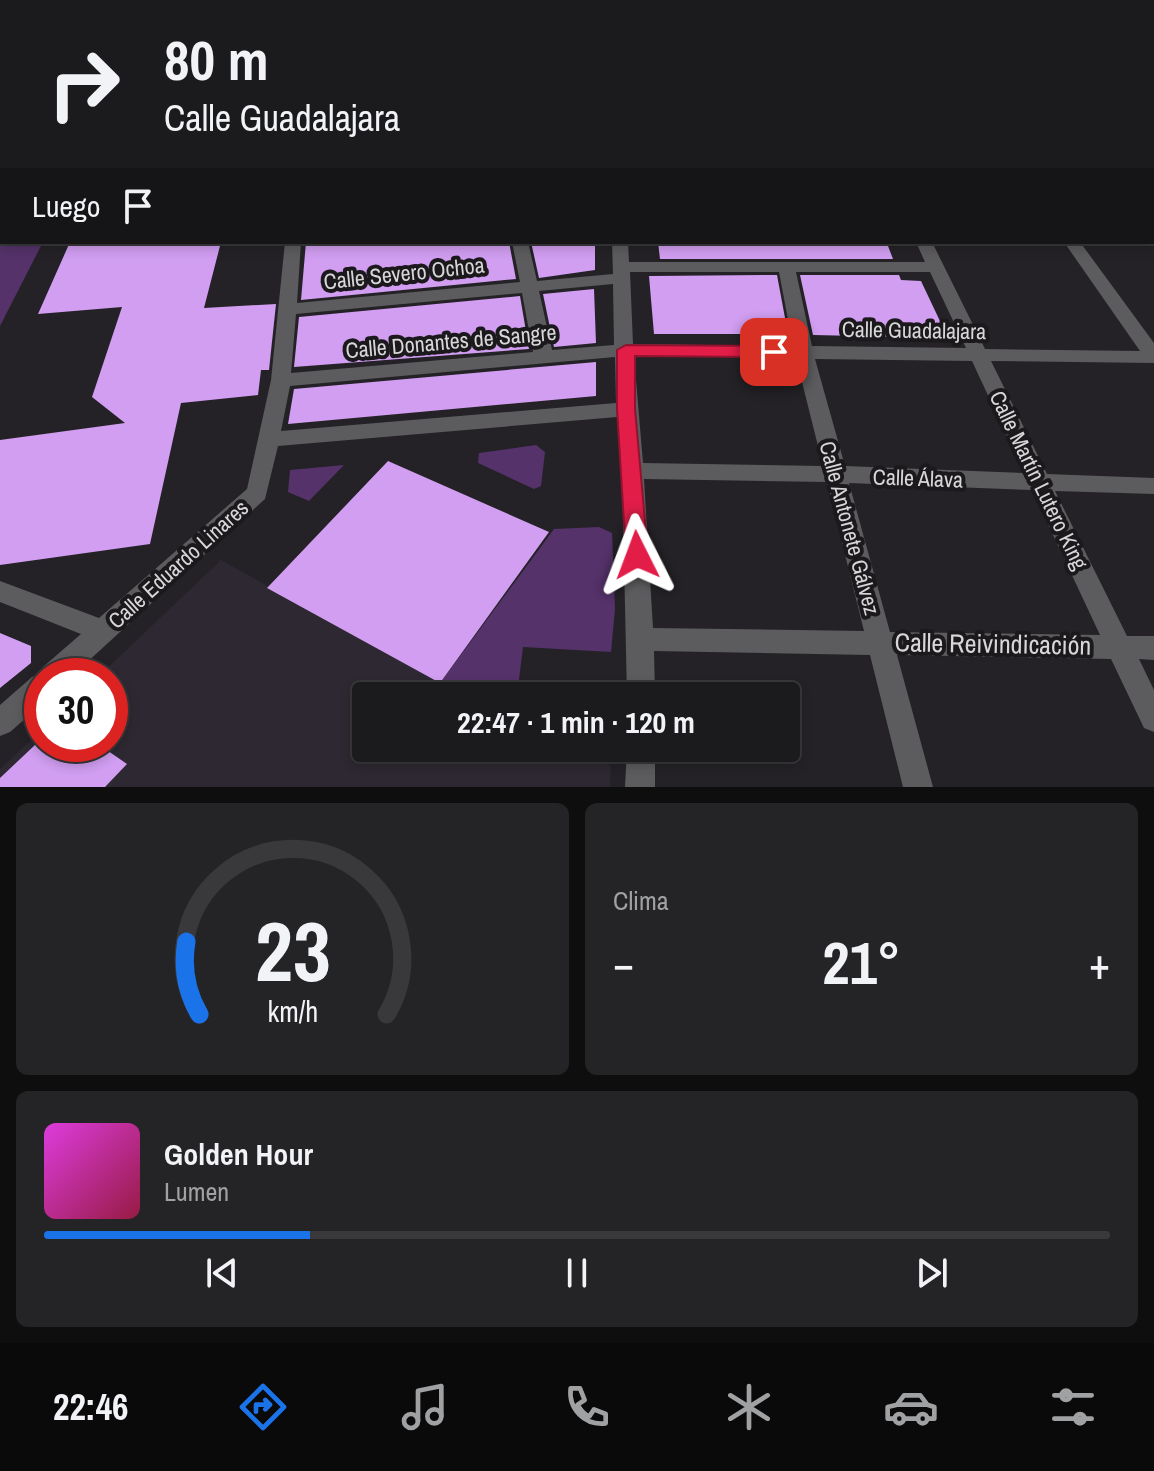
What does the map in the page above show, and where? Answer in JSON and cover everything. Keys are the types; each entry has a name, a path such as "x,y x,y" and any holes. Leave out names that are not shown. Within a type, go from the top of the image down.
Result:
{"street":[{"name":"Calle Eduardo Linares","path":"73,658 257,493 271,439 281,380 293,244"},
{"path":"520,244 544,357"},
{"path":"620,244 641,682"},
{"name":"Calle Martín Lutero King","path":"925,244 1154,719"},
{"path":"1073,244 1154,357"},
{"name":"Calle Antonete Gálvez","path":"786,267 804,352 918,787"},
{"name":"Calle Severo Ochoa","path":"288,309 529,285 622,272 936,267"},
{"name":"Calle Guadalajara","path":"626,350 1154,357"},
{"name":"Calle Donantes de Sangre","path":"281,380 626,350"},
{"path":"271,439 626,409"},
{"name":"Calle Álava","path":"633,471 836,474 1154,486"},
{"path":"0,591 103,631"},
{"name":"Calle Reivindicación","path":"641,639 1154,648"},
{"path":"0,723 24,702"},
{"path":"640,787 641,762"}],"shaded area":[{"path":"0,244 42,244 0,326"},
{"path":"536,445 545,452 541,486 534,489 478,463 479,453"},
{"path":"344,465 309,501 288,492 290,470"},
{"path":"599,527 612,533 615,609 611,652 523,647 519,682 441,682 554,529"},
{"path":"221,560 443,682 352,682 352,762 603,762 611,766 610,787 0,787 0,769 24,747 24,762 128,762 128,658 118,658"}],"building":[{"path":"69,244 220,244 204,308 276,304 269,370 261,370 258,395 181,403 150,544 0,565 0,440 125,423 92,397 122,307 38,314"},
{"path":"306,244 509,244 516,279 301,300"},
{"path":"531,244 595,244 595,270 539,278"},
{"path":"658,244 888,246 893,259 660,259"},
{"path":"777,275 788,334 654,334 649,276"},
{"path":"800,275 899,275 901,280 921,281 948,338 813,335"},
{"path":"594,289 596,343 554,347 543,294"},
{"path":"520,296 529,349 294,367 299,317"},
{"path":"596,362 596,396 288,424 294,389"},
{"path":"388,461 549,532 441,682 267,588"},
{"path":"0,633 31,646 31,658 24,658 24,669 0,688"},
{"path":"24,755 24,762 127,764 105,787 0,787 0,778"}],"route":[{"path":"637,555 626,409 626,350 774,352"}]}
